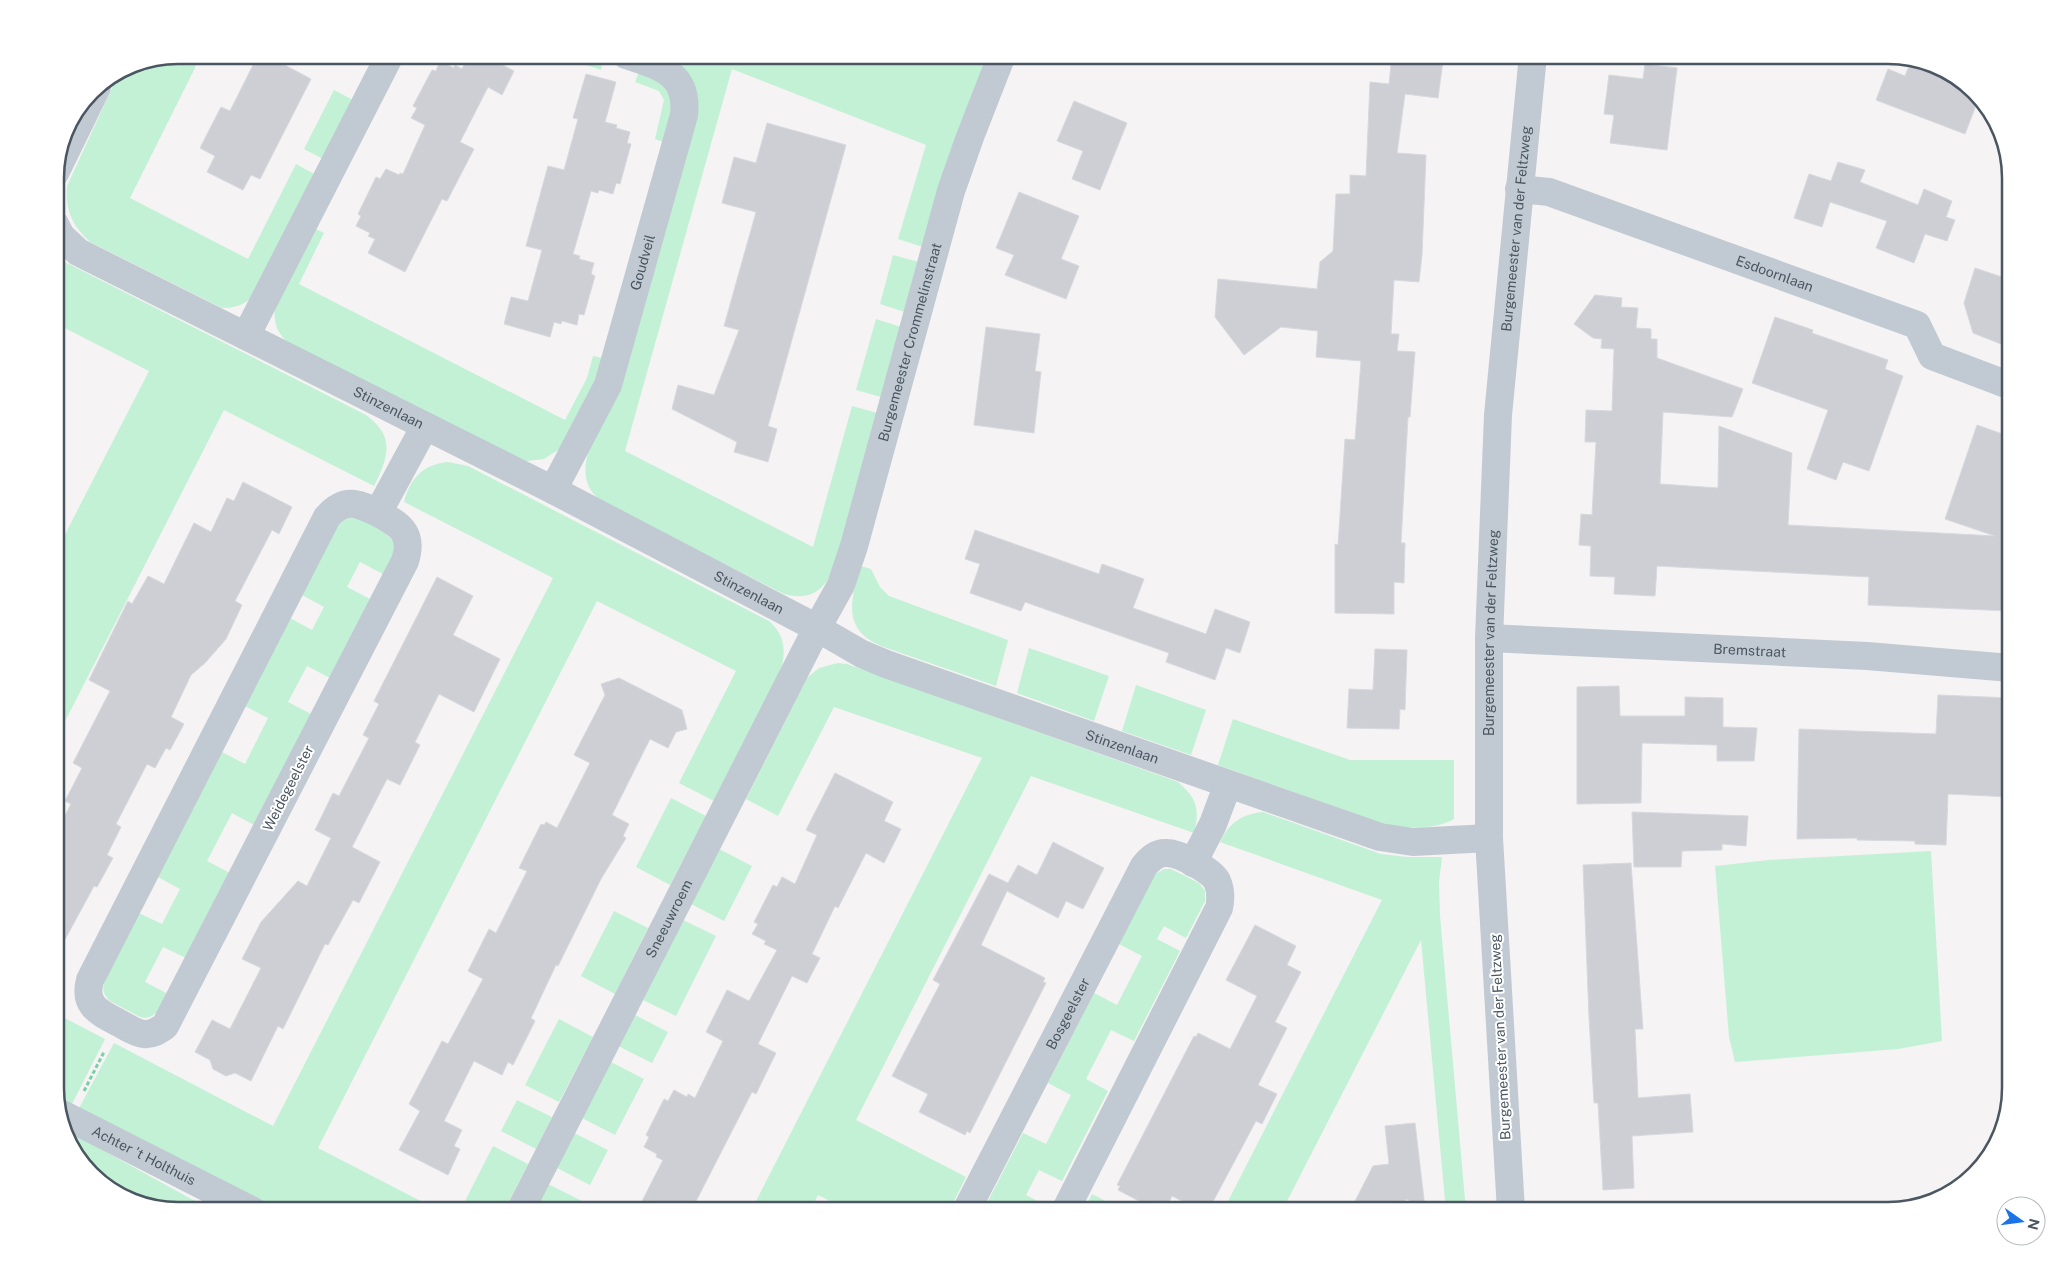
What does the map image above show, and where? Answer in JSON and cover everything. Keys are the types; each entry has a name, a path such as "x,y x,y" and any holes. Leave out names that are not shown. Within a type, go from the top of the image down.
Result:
{"street":[{"path":"246,336 385,64"},
{"name":"Goudveil","path":"553,490 608,385 684,115 685,99 683,92 672,74 654,64"},
{"name":"Burgemeester Crommelinstraat","path":"818,628 836,597 847,568 951,192 999,64"},
{"name":"Burgemeester van der Feltzweg","path":"1510,1202 1489,838 1489,638 1498,415 1518,189 1532,64"},
{"path":"69,144 85,112"},
{"name":"Esdoornlaan","path":"1518,189 1549,192 1917,325 1932,356 2002,383"},
{"name":"Stinzenlaan","path":"64,238 78,252 553,490 818,628 862,654 1365,833 1395,840 1431,842 1489,838"},
{"path":"378,513 424,426"},
{"name":"Weidegeelster","path":"351,503 378,513 396,523 404,531 408,551 405,561 165,1026 155,1032 145,1034 119,1022 94,1008 89,1000 87,990 90,980 327,517 342,505 351,503"},
{"name":"Sneeuwroem","path":"525,1202 818,628"},
{"name":"Bremstraat","path":"1489,638 1867,656 2002,667"},
{"path":"1193,863 1213,824 1228,784"},
{"name":"Bosgeelster","path":"971,1202 1144,866 1150,858 1158,854 1167,853 1210,872 1216,879 1220,893 1219,908 1070,1202"},
{"name":"Achter 't Holthuis","path":"68,1116 235,1202"}],"path":[{"path":"66,1113 119,1022"}],"green space":[{"path":"170,64 196,64 130,198 248,259 296,164 316,175 253,296 243,304 222,308 90,242 74,224 71,217 67,203 67,186 115,83 134,72"},
{"path":"583,64 602,64 601,70"},
{"path":"668,64 987,64 923,247 898,239 926,145 732,69 625,451 813,547 852,406 877,413 832,573 823,586 807,596 784,594 606,504 594,494 587,482 585,469 588,453 696,118"},
{"path":"639,72 663,83 673,102 664,142 655,139 664,100 659,91 635,82"},
{"path":"334,90 353,100 323,159 304,149"},
{"path":"316,229 324,233 299,284 565,420 587,378 593,356 603,358 597,382 561,448 544,459 527,461 517,459 289,343 281,336 275,318 275,307"},
{"path":"893,255 919,262 905,312 880,304"},
{"path":"64,262 366,415 382,431 385,439 386,457 374,486 224,410 64,723 64,536 149,371 64,328"},
{"path":"876,319 901,327 881,397 856,390"},
{"path":"448,462 468,466 769,621 778,632 783,643 781,670 714,801 679,783 736,671 597,601 318,1148 423,1202 253,1202 77,1112 114,1043 273,1126 553,578 404,502 414,479 425,469 439,463"},
{"path":"348,518 367,522 385,533 394,542 393,554 383,574 360,562 347,587 370,599 330,678 307,666 288,702 311,714 254,825 232,813 207,861 230,873 186,958 163,947 145,982 168,994 158,1011 150,1017 140,1017 110,1001 104,991 105,980 139,913 162,924 180,889 158,877 222,752 245,764 268,718 245,706 290,618 312,630 324,607 302,595 338,525"},
{"path":"861,566 871,569 880,587 889,596 1008,640 996,686 881,646 868,639 854,622 852,612 854,590"},
{"path":"1029,648 1109,676 1094,721 1017,693"},
{"path":"838,663 847,664 1178,782 1193,799 1197,811 1194,833 1031,776 856,1120 966,1177 954,1202 832,1202 818,1195 814,1202 756,1202 982,758 834,707 778,816 746,799 807,678 819,668"},
{"path":"1136,685 1206,710 1191,755 1122,731"},
{"path":"1233,719 1350,760 1454,760 1454,819 1446,823 1420,828 1383,824 1218,765"},
{"path":"671,798 706,816 670,885 636,867"},
{"path":"1263,812 1381,854 1407,857 1442,857 1439,882 1440,916 1465,1202 1445,1202 1421,940 1287,1202 1228,1202 1382,900 1220,842 1232,825 1243,817"},
{"path":"719,849 752,866 724,921 691,904"},
{"path":"1931,851 1942,1041 1898,1049 1735,1062 1729,1037 1715,866 1769,860"},
{"path":"1164,869 1171,869 1199,883 1205,891 1205,901 1186,938 1164,926 1157,939 1180,951 1134,1041 1111,1030 1086,1079 1108,1091 1062,1181 1039,1170 1026,1195 1039,1202 988,1202 1023,1133 1046,1144 1071,1095 1048,1083 1094,993 1117,1005 1142,956 1119,944 1154,875"},
{"path":"614,911 648,928 615,994 581,976"},
{"path":"683,920 716,936 676,1016 643,1000"},
{"path":"635,1015 668,1032 652,1063 618,1046"},
{"path":"64,1018 105,1039 70,1108 65,1105 64,1096"},
{"path":"559,1019 593,1037 559,1102 525,1085"},
{"path":"611,1062 644,1079 615,1135 582,1118"},
{"path":"517,1100 552,1117 536,1149 501,1131"},
{"path":"574,1133 608,1150 590,1185 557,1168"},
{"path":"73,1134 197,1202 163,1201 134,1194 121,1187 108,1179 87,1158"},
{"path":"493,1146 528,1164 509,1202 465,1202"},
{"path":"548,1184 582,1201 581,1202 539,1202"},
{"path":"1092,1194 1108,1202 1088,1202"}],"building":[{"path":"254,64 283,64 311,79 260,179 251,175 243,190 207,172 215,156 200,148 221,107 230,111"},
{"path":"439,64 446,64 454,68 455,65 462,69 464,64 501,64 514,71 502,95 488,87 460,142 474,149 447,201 442,199 405,272 368,253 375,239 368,236 370,233 356,226 361,216 358,214 376,177 380,179 386,169 399,175 400,173 403,174 425,125 411,118 417,108 413,106 432,70 436,71"},
{"path":"1391,64 1443,64 1438,98 1405,94 1397,153 1426,155 1422,255 1419,282 1394,280 1391,334 1399,334 1397,351 1415,352 1410,417 1408,417 1401,543 1405,543 1404,583 1394,582 1394,614 1335,613 1335,544 1338,545 1345,439 1355,440 1361,361 1316,357 1318,331 1281,327 1244,355 1215,317 1218,279 1317,289 1320,262 1333,251 1336,194 1350,194 1350,175 1366,176 1370,82 1389,84"},
{"path":"1645,64 1677,68 1667,150 1610,143 1614,115 1604,114 1609,75 1643,79"},
{"path":"1909,66 1918,68 1932,72 1958,87 1976,105 1965,134 1876,100 1888,69 1905,76"},
{"path":"586,74 616,82 605,122 617,125 616,128 630,132 627,143 631,144 620,184 616,183 613,194 599,190 598,193 591,191 573,254 580,256 579,259 594,263 591,274 595,276 584,315 579,314 577,325 562,321 561,324 554,322 550,337 504,324 511,297 528,301 542,250 526,246 548,166 564,170 578,119 573,118"},
{"path":"1074,101 1127,123 1100,190 1072,179 1083,151 1057,141"},
{"path":"767,123 846,145 768,426 777,429 768,462 734,452 737,442 672,409 678,385 714,395 739,330 724,326 756,212 722,203 734,157 756,163"},
{"path":"1838,162 1865,170 1860,182 1918,205 1924,189 1952,201 1946,217 1955,220 1947,241 1925,234 1914,263 1876,248 1887,221 1830,202 1822,227 1794,218 1809,174 1831,181"},
{"path":"1019,192 1079,216 1061,259 1079,266 1066,299 1005,275 1014,255 996,248"},
{"path":"1975,268 2002,277 2002,344 1973,333 1964,303"},
{"path":"1595,295 1622,298 1621,307 1638,308 1636,328 1651,329 1651,339 1657,339 1657,358 1743,389 1732,417 1663,412 1660,484 1718,488 1719,426 1792,453 1788,525 1995,536 1945,519 1977,425 2002,434 2002,611 1868,605 1869,577 1657,566 1655,596 1614,594 1615,577 1590,576 1591,546 1579,545 1581,514 1592,515 1596,442 1585,442 1586,410 1612,411 1614,349 1601,348 1602,339 1593,338 1574,324"},
{"path":"1775,317 1813,330 1812,333 1888,360 1885,369 1903,376 1869,471 1843,462 1836,480 1807,469 1828,410 1752,383"},
{"path":"986,327 1040,334 1035,371 1041,372 1034,433 974,425"},
{"path":"243,482 292,507 279,534 272,530 235,601 242,605 226,639 205,663 191,675 171,717 184,724 170,750 166,748 155,768 147,764 116,824 121,827 107,855 113,858 97,887 94,886 64,941 64,817 71,804 65,801 82,768 73,763 110,691 89,680 128,601 132,604 148,576 164,584 194,523 211,532 227,498 234,501"},
{"path":"975,530 1099,574 1102,564 1144,579 1133,608 1206,634 1215,609 1250,622 1240,653 1226,648 1215,680 1166,662 1169,653 1025,602 1021,611 970,593 980,564 965,559"},
{"path":"437,577 473,596 453,635 500,659 474,712 439,694 415,742 420,745 400,785 387,779 352,847 380,862 359,903 353,900 328,945 325,944 283,1029 278,1026 251,1081 235,1073 226,1076 213,1069 210,1060 195,1052 212,1020 230,1029 261,968 242,959 261,922 298,881 307,886 331,838 315,830 333,793 339,796 369,738 363,735 379,704 374,701"},
{"path":"1375,649 1407,650 1405,710 1400,709 1399,729 1347,728 1349,689 1373,690"},
{"path":"619,678 682,710 687,729 676,732 668,748 650,739 612,815 629,824 623,836 626,838 601,879 558,966 556,965 531,1018 535,1021 513,1065 508,1062 502,1075 474,1061 444,1121 462,1130 454,1146 460,1149 448,1175 399,1150 420,1111 409,1104 442,1041 448,1044 483,979 468,971 489,929 496,933 527,871 519,868 541,824 544,825 546,822 557,828 590,763 574,755 605,695 601,684"},
{"path":"1619,686 1620,716 1685,716 1685,697 1723,698 1723,727 1757,728 1754,761 1717,761 1717,745 1642,743 1641,803 1577,804 1577,687"},
{"path":"1938,695 2002,698 2002,797 1948,794 1946,845 1915,844 1915,841 1857,840 1857,838 1797,839 1799,729 1936,734"},
{"path":"835,773 893,802 884,821 901,829 884,863 866,853 838,908 835,906 812,954 820,958 807,983 792,976 758,1044 776,1053 756,1094 752,1092 696,1202 642,1202 663,1160 656,1157 657,1154 644,1147 649,1137 646,1135 664,1099 668,1101 674,1090 687,1097 688,1094 695,1098 723,1041 706,1032 727,990 749,1001 777,950 764,944 766,941 752,934 758,924 754,922 773,885 777,887 782,877 795,884 817,835 806,830"},
{"path":"1632,812 1748,816 1746,846 1722,844 1722,850 1682,851 1681,867 1634,867"},
{"path":"1053,842 1104,868 1083,909 1066,901 1058,918 1007,891 981,945 1045,978 1043,982 1046,983 970,1133 967,1131 965,1135 919,1112 928,1094 892,1076 940,984 933,980 989,874 1008,883 1018,865 1037,875"},
{"path":"1631,863 1643,1029 1635,1029 1638,1098 1690,1094 1693,1132 1632,1136 1634,1188 1603,1190 1598,1103 1594,1103 1583,865"},
{"path":"1255,925 1296,946 1287,965 1301,972 1275,1022 1287,1028 1258,1085 1277,1094 1262,1124 1256,1121 1213,1202 1184,1202 1172,1196 1169,1202 1141,1202 1118,1190 1120,1186 1117,1185 1194,1036 1196,1037 1198,1033 1230,1049 1257,996 1226,980"},
{"path":"1415,1123 1424,1202 1412,1202 1406,1199 1404,1202 1355,1202 1373,1166 1389,1164 1385,1126"}]}
